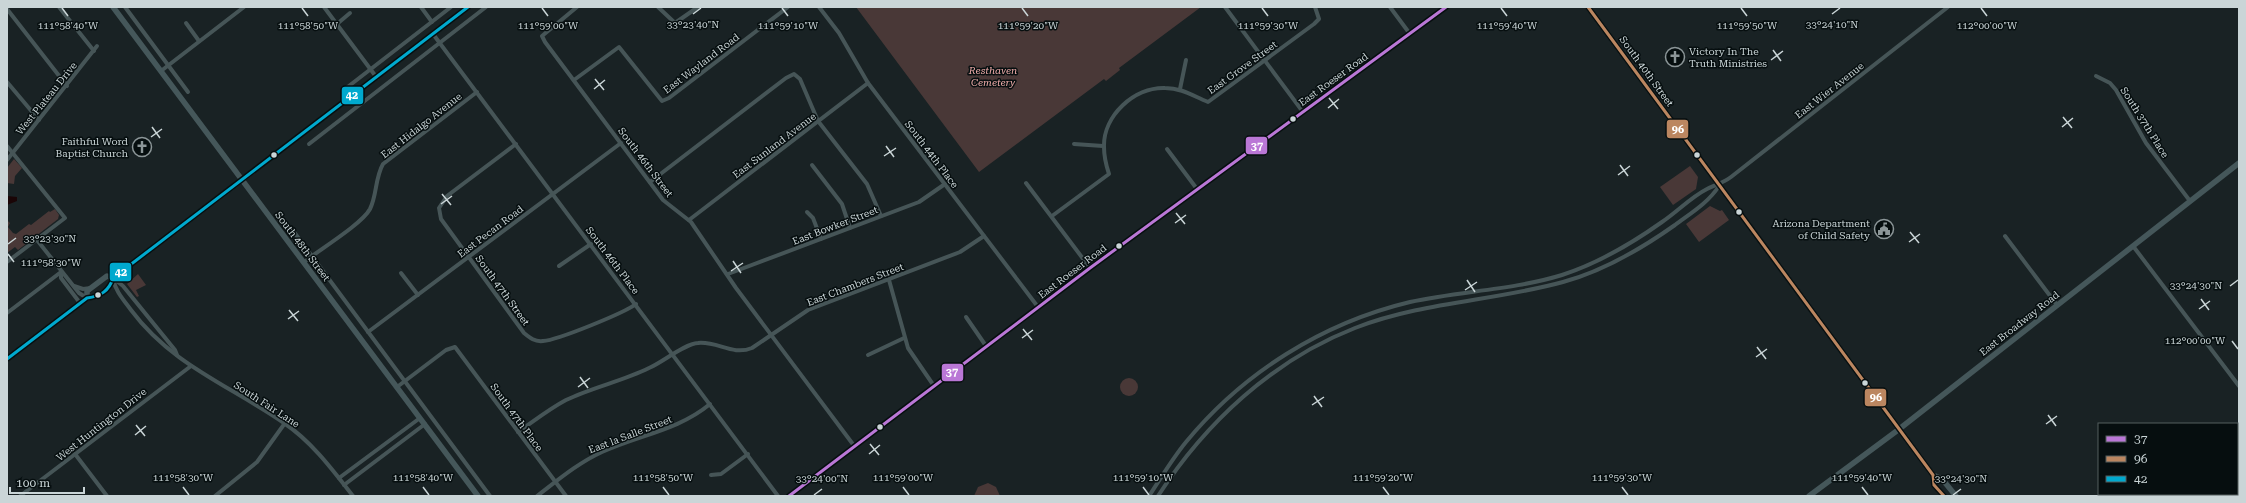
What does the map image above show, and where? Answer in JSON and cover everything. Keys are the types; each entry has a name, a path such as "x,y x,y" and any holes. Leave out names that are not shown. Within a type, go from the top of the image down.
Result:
{"main road":[{"name":"South 48th Street","path":"113,7 478,496"},
{"path":"7,359 87,298 98,297 110,288 113,278 243,181 468,7"},
{"name":"South 40th Street","path":"1588,7 1898,430 1933,475 1942,479 1956,496"},
{"name":"East Broadway Road","path":"1809,496 1898,430 2239,163"},
{"path":"87,298 87,291 107,276 113,278"},
{"name":"South 40th Street","path":"1933,475 1934,485 1944,496"}],"street":[{"path":"59,7 94,51"},
{"path":"125,7 188,92"},
{"path":"161,71 244,7"},
{"path":"324,7 377,78"},
{"path":"421,7 432,22"},
{"path":"345,89 451,7"},
{"path":"308,144 486,7"},
{"name":"South 46th Street","path":"577,7 542,36 663,200 689,220 855,447"},
{"path":"658,7 675,23 698,7"},
{"name":"East Wayland Road","path":"574,80 619,47 662,101 669,98 788,7"},
{"name":"South 44th Place","path":"819,7 839,33 868,83 1038,307"},
{"path":"1225,7 1303,112"},
{"name":"East Grove Street","path":"1052,216 1109,174 1104,146 1106,132 1113,117 1126,102 1144,91 1164,87 1180,89 1208,102 1265,61 1319,19 1315,7"},
{"path":"1390,7 1410,34"},
{"name":"East Roeser Road","path":"790,496 1090,268 1446,7"},
{"name":"East Wier Avenue","path":"1719,185 1948,7"},
{"path":"7,9 67,86"},
{"path":"337,24 350,13"},
{"path":"186,23 200,41"},
{"name":"South 46th Place","path":"433,34 778,496"},
{"name":"West Plateau Drive","path":"7,160 67,86 97,46"},
{"path":"1180,89 1186,60"},
{"path":"650,182 786,78 794,74 800,79 818,121 867,184 881,216"},
{"name":"South 37th Place","path":"2096,76 2110,83 2116,90 2146,142 2190,201"},
{"path":"7,82 39,120"},
{"name":"East Sunland Avenue","path":"689,220 868,83"},
{"name":"East Hidalgo Avenue","path":"304,262 365,215 372,203 376,178 383,164 477,92"},
{"name":"East Pecan Road","path":"368,332 621,143"},
{"name":"South 47th Street","path":"516,144 447,196 439,208 441,219 524,333 532,339 548,340 616,315 636,304"},
{"path":"1074,144 1104,146"},
{"path":"7,146 65,218 7,262"},
{"path":"1167,149 1197,189"},
{"path":"812,165 842,204 850,228"},
{"path":"1026,183 1090,268"},
{"name":"East Bowker Street","path":"728,274 919,202 945,184"},
{"path":"1149,496 1186,443 1214,411 1242,385 1276,360 1312,339 1381,310 1411,302 1526,283 1561,275 1587,266 1635,241 1706,189 1719,185"},
{"path":"1158,496 1192,449 1222,416 1249,392 1278,370 1310,350 1355,328 1412,310 1528,290 1563,282 1594,271 1632,253 1667,230 1712,197 1719,185"},
{"path":"807,212 813,218 821,239"},
{"name":"South 48th Street","path":"291,228 490,496"},
{"name":"East Chambers Street","path":"518,432 547,410 567,400 649,368 697,343 710,343 732,351 743,352 752,348 808,310 960,252 984,236"},
{"path":"2005,236 2057,305"},
{"path":"37,240 79,293 87,298"},
{"path":"559,266 591,244"},
{"path":"2133,246 2239,386"},
{"path":"61,272 61,278 80,303"},
{"path":"7,313 61,272"},
{"path":"401,273 418,295"},
{"name":"South Fair Lane","path":"113,278 116,290 138,320 165,347 191,366 285,423 310,444 353,496"},
{"name":"South Fair Lane","path":"113,278 123,286 175,350 177,355"},
{"path":"889,280 904,338 913,357 934,386"},
{"path":"73,286 83,289 91,288"},
{"path":"966,317 986,346"},
{"path":"868,356 904,338"},
{"name":"South 47th Place","path":"405,382 446,350 455,347 566,496"},
{"name":"West Huntington Drive","path":"20,496 191,366"},
{"path":"397,387 405,382"},
{"name":"East la Salle Street","path":"537,496 585,460 603,451 688,420 710,404"},
{"path":"339,478 420,418"},
{"path":"215,496 257,462 285,423"},
{"path":"344,485 425,424"},
{"path":"75,454 107,496"},
{"path":"711,475 721,474 748,454"}],"green space":[{"name":"Resthaven Cemetery","path":"856,7 1201,7 1119,68 1120,70 1106,81 1104,79 979,172"},
{"path":"14,159 22,168 15,176 14,184 7,183 7,168"},
{"path":"1690,166 1698,177 1696,189 1673,205 1660,187"},
{"path":"1710,206 1720,211 1722,210 1729,220 1699,242 1686,224"},
{"path":"55,209 59,215 58,219 18,250 15,247 7,253 7,220 10,223 8,227 13,233 16,234 49,211 50,212"},
{"path":"138,274 146,285 136,290 139,296 137,297 127,284"},
{"path":"1125,378 1133,378 1138,383 1136,394 1133,396 1125,396 1120,391 1120,383"},
{"path":"988,483 996,487 1000,496 974,496 978,487"}],"shaded area":[{"path":"7,196 17,197 17,201 7,205"}],"transit line":[{"name":"42","path":"7,359 87,298 96,296 107,290 113,278 468,7"},
{"name":"37","path":"789,496 1090,268 1446,7"},
{"name":"96","path":"1588,7 1933,475 1934,485 1944,496"}],"place":[{"name":"Victory In The Truth Ministries","path":"1675,57"},
{"name":"Faithful Word Baptist Church","path":"142,147"},
{"name":"Arizona Department of Child Safety","path":"1884,229"}]}
